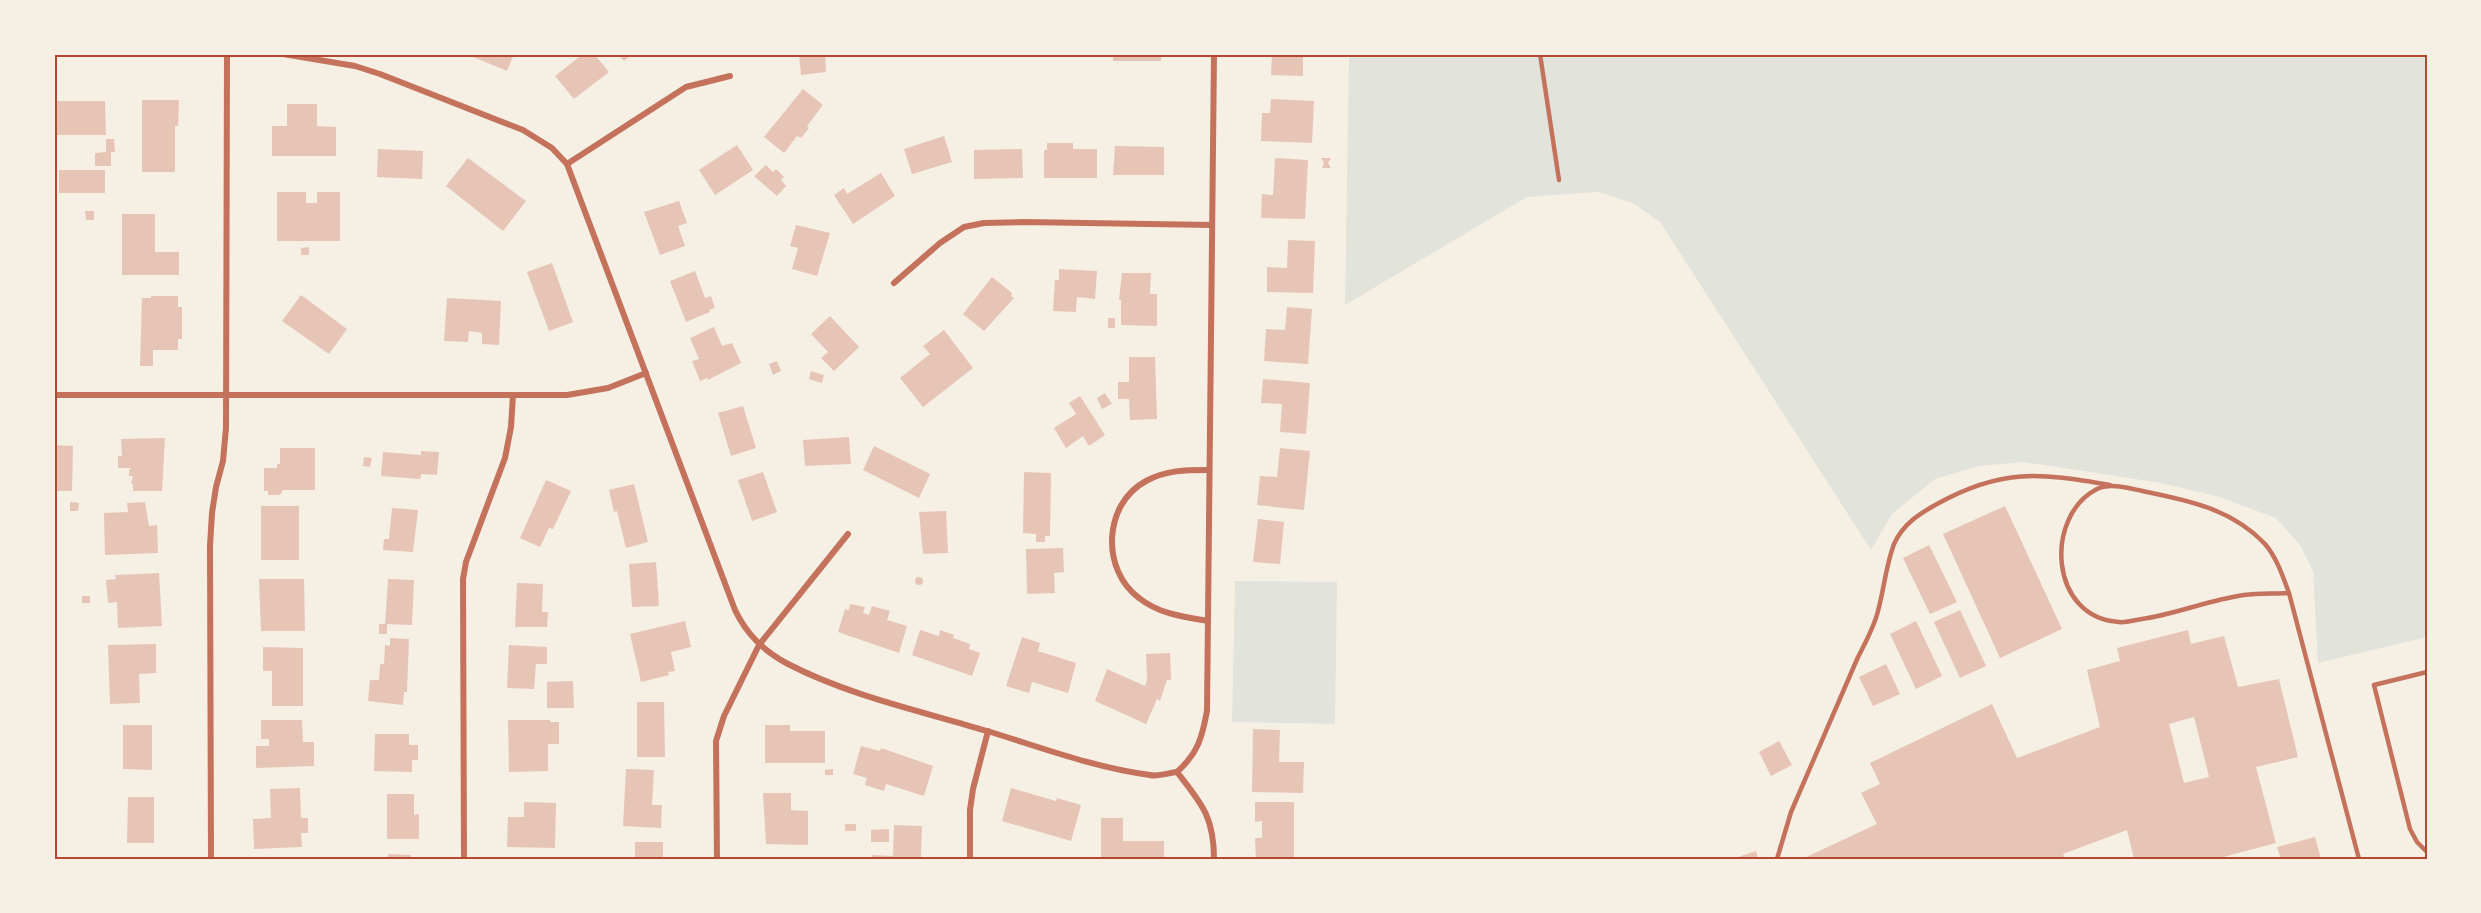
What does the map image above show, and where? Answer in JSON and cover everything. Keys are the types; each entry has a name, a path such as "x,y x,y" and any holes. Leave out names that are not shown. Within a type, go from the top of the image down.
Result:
{"street":[{"path":"211,859 210,546 216,487 224,461 227,54"},
{"path":"283,54 355,66 380,74 523,130 552,148 567,164 735,610 744,629 759,645 788,663 832,683 1111,768 1153,776 1177,772 1191,759 1203,736 1207,711 1214,54"},
{"path":"567,164 686,87 730,76"},
{"path":"894,283 940,243 964,227 984,223 1212,225"},
{"path":"54,395 588,393 628,381 646,372"},
{"path":"464,859 463,579 466,562 505,458 511,428 513,395"},
{"path":"1208,470 1172,471 1144,482 1126,497 1116,514 1112,546 1113,560 1125,586 1139,599 1164,612 1208,621"},
{"path":"717,859 716,741 724,716 759,645 848,534"},
{"path":"970,859 970,810 988,731"},
{"path":"1177,772 1207,813 1214,835 1214,859"}],"lane":[{"path":"1540,54 1559,180"},
{"path":"1777,859 1791,812 1858,657 1870,636 1894,543 1909,521 1964,489 2016,475 2044,475 2118,486 2193,501 2226,514 2265,544 2277,563 2289,593 2359,859"},
{"path":"2118,486 2099,488 2081,502 2072,515 2064,536 2061,563 2067,588 2079,605 2098,618 2120,622 2161,616 2243,595 2289,593"},
{"path":"2427,672 2374,685 2410,829 2417,842 2427,852"}],"shaded area":[{"path":"1349,54 2427,54 2427,637 2318,663 2313,571 2300,545 2276,518 2216,496 2161,483 2023,462 1979,466 1935,479 1892,514 1871,550 1660,222 1633,203 1598,192 1527,197 1345,305"},
{"path":"1235,581 1337,582 1335,724 1232,722"}],"building":[{"path":"466,54 514,54 507,71"},
{"path":"583,54 594,54 609,72 574,99 555,76"},
{"path":"618,54 632,54 624,61"},
{"path":"799,54 825,54 826,72 801,75"},
{"path":"1113,54 1161,54 1161,61 1113,61"},
{"path":"1272,54 1303,54 1303,76 1271,75"},
{"path":"803,89 823,105 801,138 797,136 784,153 764,137"},
{"path":"1271,99 1314,101 1312,143 1261,141 1262,113 1270,113"},
{"path":"142,100 179,100 178,126 175,126 175,172 142,172"},
{"path":"54,101 105,101 106,135 54,135"},
{"path":"287,104 317,104 317,126 336,127 336,156 272,156 272,126 287,126"},
{"path":"944,136 952,162 912,174 904,149"},
{"path":"106,139 114,139 115,152 111,152 111,166 95,166 95,153 106,152"},
{"path":"1047,143 1073,143 1073,149 1097,149 1097,178 1044,178 1044,150 1047,150"},
{"path":"737,145 753,170 715,195 699,170"},
{"path":"1115,146 1164,147 1164,175 1113,175"},
{"path":"378,149 423,151 422,179 377,177"},
{"path":"1022,149 1023,178 974,179 974,150"},
{"path":"468,158 526,201 503,231 446,186"},
{"path":"1275,158 1308,160 1305,219 1261,218 1262,194 1273,195"},
{"path":"1321,158 1331,158 1328,163 1331,168 1322,168 1324,163"},
{"path":"766,165 773,172 776,169 784,177 781,180 786,186 777,196 754,176"},
{"path":"59,170 105,170 105,193 59,193"},
{"path":"881,173 895,196 853,224 834,195 844,188 847,194"},
{"path":"277,192 306,192 306,203 317,203 317,192 340,192 340,241 277,241"},
{"path":"679,201 687,223 678,226 685,246 660,255 644,212"},
{"path":"85,211 94,211 94,220 86,220"},
{"path":"122,214 155,214 155,252 179,252 179,275 122,275"},
{"path":"796,225 830,233 817,276 792,269 798,248 790,246"},
{"path":"1288,240 1315,241 1313,293 1267,292 1267,267 1287,268"},
{"path":"309,247 309,255 301,255 301,248"},
{"path":"552,263 573,322 549,331 527,272"},
{"path":"1059,269 1097,271 1095,299 1077,297 1076,312 1053,311 1055,280 1059,280"},
{"path":"695,271 705,298 711,296 715,308 686,322 670,281"},
{"path":"1122,273 1151,273 1150,294 1157,294 1157,326 1121,325 1121,300 1119,300"},
{"path":"992,277 1012,293 1011,296 1014,298 984,331 963,314"},
{"path":"301,295 347,329 329,354 282,321"},
{"path":"151,296 178,296 178,307 182,307 182,339 178,339 178,350 153,350 153,366 140,366 142,298 151,298"},
{"path":"447,298 501,301 499,345 482,344 482,333 469,331 468,342 444,341"},
{"path":"1287,307 1312,309 1308,364 1264,361 1266,329 1285,330"},
{"path":"830,316 859,347 834,371 821,358 828,352 811,334"},
{"path":"1108,318 1115,318 1115,328 1108,328"},
{"path":"714,327 722,346 732,343 741,363 708,380 707,378 700,381 692,361 699,359 690,338"},
{"path":"944,330 973,368 923,407 900,378 930,354 923,346"},
{"path":"1129,357 1155,357 1157,419 1130,420 1129,399 1118,399 1118,382 1129,382"},
{"path":"777,361 781,371 773,375 769,364"},
{"path":"811,371 824,375 822,383 809,379"},
{"path":"1263,379 1310,383 1306,434 1280,432 1282,404 1261,403"},
{"path":"1105,393 1112,404 1102,409 1097,398"},
{"path":"1080,396 1105,435 1089,446 1083,436 1066,448 1054,428 1076,414 1069,403"},
{"path":"743,406 756,448 731,456 718,413"},
{"path":"849,437 851,464 805,466 803,440"},
{"path":"165,438 162,491 133,491 133,484 131,484 133,476 129,476 129,470 132,468 118,468 118,456 122,456 121,439"},
{"path":"54,445 73,446 72,491 54,491"},
{"path":"874,446 930,474 919,498 863,470"},
{"path":"280,448 315,448 315,490 283,490 280,495 268,495 268,491 264,491 264,468 277,468 277,464 280,464"},
{"path":"1280,448 1310,451 1304,510 1257,505 1260,476 1277,477"},
{"path":"421,451 439,452 437,475 421,474 420,479 381,476 383,452 421,455"},
{"path":"364,457 372,458 370,467 363,466"},
{"path":"763,472 777,512 752,521 738,480"},
{"path":"1024,472 1051,473 1050,536 1045,536 1045,542 1036,542 1036,534 1023,533"},
{"path":"546,480 571,491 553,529 549,528 540,547 520,538"},
{"path":"634,484 648,542 626,548 609,490"},
{"path":"70,502 79,503 78,511 70,511"},
{"path":"145,502 149,526 157,525 158,553 105,555 104,513 128,512 127,503"},
{"path":"261,506 299,506 299,560 261,560"},
{"path":"2005,506 2062,629 2000,658 1943,534"},
{"path":"392,508 418,510 413,552 383,550 384,539 389,539"},
{"path":"946,511 948,553 923,554 919,512"},
{"path":"1258,519 1284,522 1280,564 1253,562"},
{"path":"1929,545 1957,602 1930,614 1903,558"},
{"path":"1063,548 1064,572 1054,573 1055,593 1027,594 1026,549"},
{"path":"656,562 659,606 632,607 629,564"},
{"path":"159,573 162,626 118,628 117,602 108,603 106,580 116,579 115,575"},
{"path":"919,577 923,581 919,585 915,581"},
{"path":"259,579 304,579 305,631 261,631"},
{"path":"388,579 414,580 412,625 385,624"},
{"path":"517,583 543,584 542,612 548,612 547,627 515,627"},
{"path":"82,596 90,596 90,603 82,603"},
{"path":"850,604 865,607 863,613 869,615 872,606 890,611 887,620 907,626 899,653 838,632 845,609 849,610"},
{"path":"1960,610 1986,666 1960,678 1934,622"},
{"path":"685,621 691,647 671,652 675,671 668,672 669,675 641,682 630,634"},
{"path":"1916,621 1942,676 1916,689 1890,634"},
{"path":"379,624 387,624 387,634 379,634"},
{"path":"920,630 939,636 940,630 970,644 969,649 980,653 972,676 912,655"},
{"path":"2188,630 2191,644 2224,636 2238,687 2279,679 2298,757 2256,767 2276,843 2216,859 2134,859 2127,830 2063,854 2066,859 1802,859 1877,824 1861,793 1880,784 1870,763 1992,704 2017,758 2100,727 2087,670 2120,661 2117,648","holes":["2194,717 2209,777 2184,783 2169,724"]},
{"path":"1022,637 1040,643 1038,651 1076,663 1068,693 1032,682 1029,693 1006,686"},
{"path":"390,638 409,639 407,692 404,692 403,705 368,701 370,680 379,680 380,664 384,664 385,645 390,646"},
{"path":"156,644 156,673 139,674 140,703 110,704 108,645"},
{"path":"509,645 547,647 547,664 536,664 534,689 507,688"},
{"path":"263,647 303,648 303,706 272,706 272,671 263,671"},
{"path":"1170,653 1171,680 1167,680 1160,701 1157,699 1146,724 1095,701 1107,669 1145,686 1147,680 1146,654"},
{"path":"1886,664 1900,694 1873,706 1859,677"},
{"path":"573,681 574,708 547,708 547,682"},
{"path":"637,702 664,702 665,757 637,757"},
{"path":"261,720 302,720 303,742 314,742 314,766 256,768 256,746 269,746 269,739 261,739"},
{"path":"508,720 559,722 559,744 548,744 548,771 509,772"},
{"path":"123,725 152,725 152,770 123,769"},
{"path":"765,725 790,725 790,731 825,731 825,763 765,763"},
{"path":"1253,729 1280,730 1279,762 1304,762 1303,793 1252,792"},
{"path":"375,734 409,734 409,745 418,745 418,760 412,760 412,772 374,771"},
{"path":"1779,741 1792,765 1771,776 1759,752"},
{"path":"861,746 880,751 881,748 933,766 924,796 886,784 884,791 865,785 867,778 853,774"},
{"path":"626,769 654,770 652,805 662,805 661,828 623,826"},
{"path":"833,769 833,775 825,775 825,770"},
{"path":"300,788 301,818 308,818 308,833 301,833 302,847 254,849 253,819 271,818 270,789"},
{"path":"1011,788 1056,801 1057,798 1081,805 1071,841 1002,821"},
{"path":"763,793 791,793 791,810 808,811 808,845 766,844"},
{"path":"387,794 414,794 414,815 419,814 419,839 387,839"},
{"path":"128,797 154,797 154,843 127,843"},
{"path":"524,802 556,803 555,848 507,847 508,817 524,817"},
{"path":"1255,802 1294,802 1294,859 1256,859 1255,838 1262,838 1262,821 1255,822"},
{"path":"1101,818 1123,818 1123,841 1164,841 1164,859 1101,859"},
{"path":"845,824 856,824 856,831 845,831"},
{"path":"894,825 922,826 921,857 925,859 871,859 872,855 893,856"},
{"path":"889,829 889,842 871,842 871,830"},
{"path":"2315,837 2321,859 2281,859 2277,847"},
{"path":"635,842 663,842 663,859 635,859"},
{"path":"1756,851 1758,859 1732,859"},
{"path":"388,854 411,855 411,859 388,859"}]}
